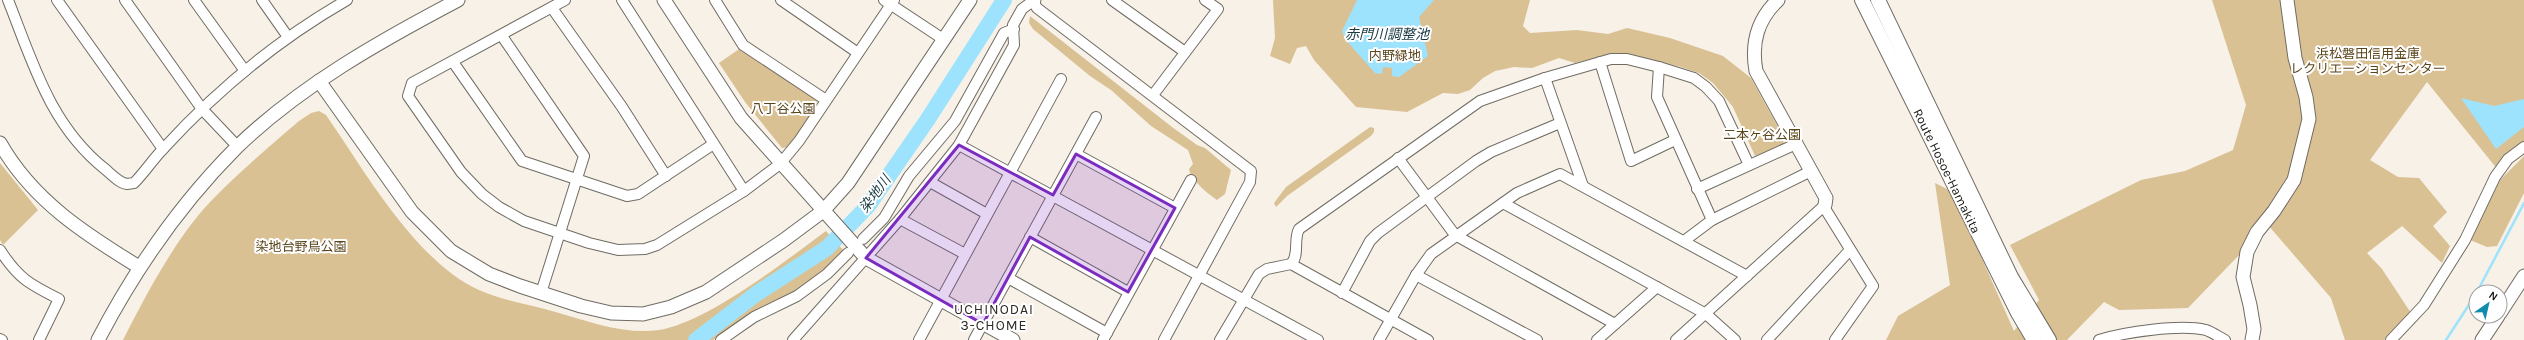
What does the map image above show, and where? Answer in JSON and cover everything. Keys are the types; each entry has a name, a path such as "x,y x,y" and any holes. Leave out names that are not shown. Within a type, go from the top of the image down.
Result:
{"main road":[{"name":"Route Hosoe-Hamakita","path":"1862,0 2011,299 2040,338"},
{"name":"Route Hosoe-Hamakita","path":"1878,0 2040,338"}],"street":[{"path":"8,0 52,108 78,145 93,160 127,184 134,183 163,149 202,109 245,71 288,37 341,1"},
{"path":"57,0 163,149"},
{"path":"125,0 202,109 238,146"},
{"path":"194,0 245,71"},
{"path":"262,0 288,37"},
{"path":"98,340 139,267 176,217 238,146 319,81 402,29 458,0"},
{"path":"565,0 502,36 412,83 408,96 461,172 482,194 519,218 560,234 618,250 645,249 657,245 744,191 780,164 799,141 890,2 944,39"},
{"path":"622,0 712,145 744,191"},
{"path":"664,0 740,118 866,258 1013,340"},
{"path":"715,0 744,45 826,100"},
{"path":"781,0 858,53"},
{"path":"319,81 412,212 434,236 451,251 484,271 541,293 581,306 611,313 643,314 656,312 706,292 784,240 823,211 848,183 970,0"},
{"path":"1112,0 1185,52"},
{"path":"1153,95 1218,9 1205,0"},
{"path":"1778,0 1761,20 1756,33 1754,57 1761,82 1826,198 1825,206 1850,250 1873,286 1835,340"},
{"path":"2252,340 2254,329 2243,277 2247,252 2257,232 2274,211 2294,180 2309,119 2306,97 2295,58 2287,0"},
{"path":"797,339 900,219 959,145 1014,45 1013,24 1022,9 1034,1 1037,8 1249,167 1252,174 1164,340"},
{"path":"552,8 622,107 666,176"},
{"path":"721,340 754,317 798,296 827,274 854,245 884,218 908,176 955,121 1004,33 1014,29"},
{"path":"502,36 584,152 577,180 541,293"},
{"path":"1290,264 1295,255 1296,234 1299,229 1480,101 1545,78 1600,62 1621,58 1659,67 1694,78 1715,95 1749,165"},
{"path":"453,62 522,161 577,180 630,196 666,176 712,145"},
{"path":"1600,62 1631,161 1675,140"},
{"path":"1659,67 1657,97 1712,220"},
{"path":"1545,78 1583,186"},
{"path":"919,340 1061,79"},
{"path":"974,340 1096,117"},
{"path":"1342,293 1370,241 1426,196 1491,152 1560,123"},
{"path":"0,143 18,170 56,212 74,226 139,267"},
{"path":"1697,189 1796,144"},
{"path":"959,145 1318,340"},
{"path":"2391,340 2424,306 2466,240 2495,177 2508,159 2524,147"},
{"path":"1076,154 1175,208"},
{"path":"1398,158 1455,236 1616,324"},
{"path":"1380,340 1416,275 1431,254 1517,193 1576,168"},
{"path":"1684,241 1712,220 1811,171"},
{"path":"1560,174 1747,276"},
{"path":"1008,278 1105,336 1191,180"},
{"path":"930,182 987,214"},
{"path":"1503,203 1706,314 1735,340"},
{"path":"1676,340 1825,206"},
{"path":"900,219 965,254"},
{"path":"1030,237 1128,292"},
{"path":"0,250 14,270 23,279 58,299 39,340"},
{"path":"1767,340 1850,250"},
{"path":"1295,255 1303,271"},
{"path":"1220,340 1262,272 1290,264 1428,340"},
{"path":"1416,275 1537,340"},
{"path":"2508,301 2524,276"},
{"path":"1597,340 1657,287"},
{"path":"2482,340 2493,324"},
{"path":"2099,340 2134,332 2162,329 2206,330 2225,340"}],"highlighted area":[{"path":"959,145 1053,195 1076,154 1175,208 1128,292 1030,237 983,324 866,258"}],"green space":[{"name":"内野緑地","path":"1273,0 1530,0 1523,26 1530,33 1577,30 1608,34 1627,28 1670,38 1723,56 1751,78 1784,138 1783,145 1755,156 1733,107 1713,83 1699,73 1625,53 1609,54 1575,63 1559,58 1532,68 1514,67 1495,71 1483,78 1470,90 1458,94 1443,93 1407,112 1356,107 1314,60 1306,46 1297,48 1290,64 1270,56 1275,38"},
{"name":"浜松磐田信用金庫 レクリエーションセンター","path":"2212,0 2524,0 2524,143 2498,170 2427,82 2370,160 2398,177 2419,178 2447,212 2433,226 2450,246 2442,263 2402,226 2367,253 2382,269 2411,313 2384,340 2345,340 2331,298 2268,225 2188,308 2119,310 2104,302 2067,340 1886,340 1898,316 1950,285 1935,183 1949,190 1979,252 2014,331 2039,300 2010,245 2141,180 2185,171 2233,150 2246,105"},
{"path":"1030,16 1172,127 1197,145 1205,148 1231,170 1225,194 1217,200 1204,190 1190,173 1189,169 1193,164 1188,150 1151,126 1111,90 1090,76 1033,29 1029,23"},
{"name":"八丁谷公園","path":"742,47 816,98 817,106 789,147 782,148 745,102 719,63"},
{"name":"染地台野鳥公園","path":"319,111 326,115 393,213 413,237 434,258 456,276 488,294 596,324 634,331 659,330 679,325 723,303 746,289 826,231 844,251 821,273 795,292 754,312 713,340 123,340 163,266 199,214 255,159 299,121 311,113"},
{"path":"1370,127 1374,128 1374,132 1371,136 1287,196 1276,207 1274,203 1286,187"},
{"path":"2524,156 2524,193 2497,246 2487,247 2470,240 2500,180"},
{"path":"0,163 38,210 3,245 0,240"}],"water":[{"name":"赤門川調整池","path":"1357,0 1434,0 1419,17 1428,56 1399,77 1392,76 1392,68 1383,67 1382,74 1375,73 1345,39 1342,31"},
{"path":"2461,98 2494,106 2524,99 2524,127 2496,149"}],"waterway":[{"name":"染地川","path":"696,340 756,294 827,248 868,206 928,119 1004,0"},
{"path":"2481,284 2524,203"},
{"path":"2446,340 2468,306"}],"district":[{"name":"UCHINODAI 3-CHOME","path":"994,318"}],"park label":[{"name":"二本ヶ谷公園","path":"1762,134"}]}
